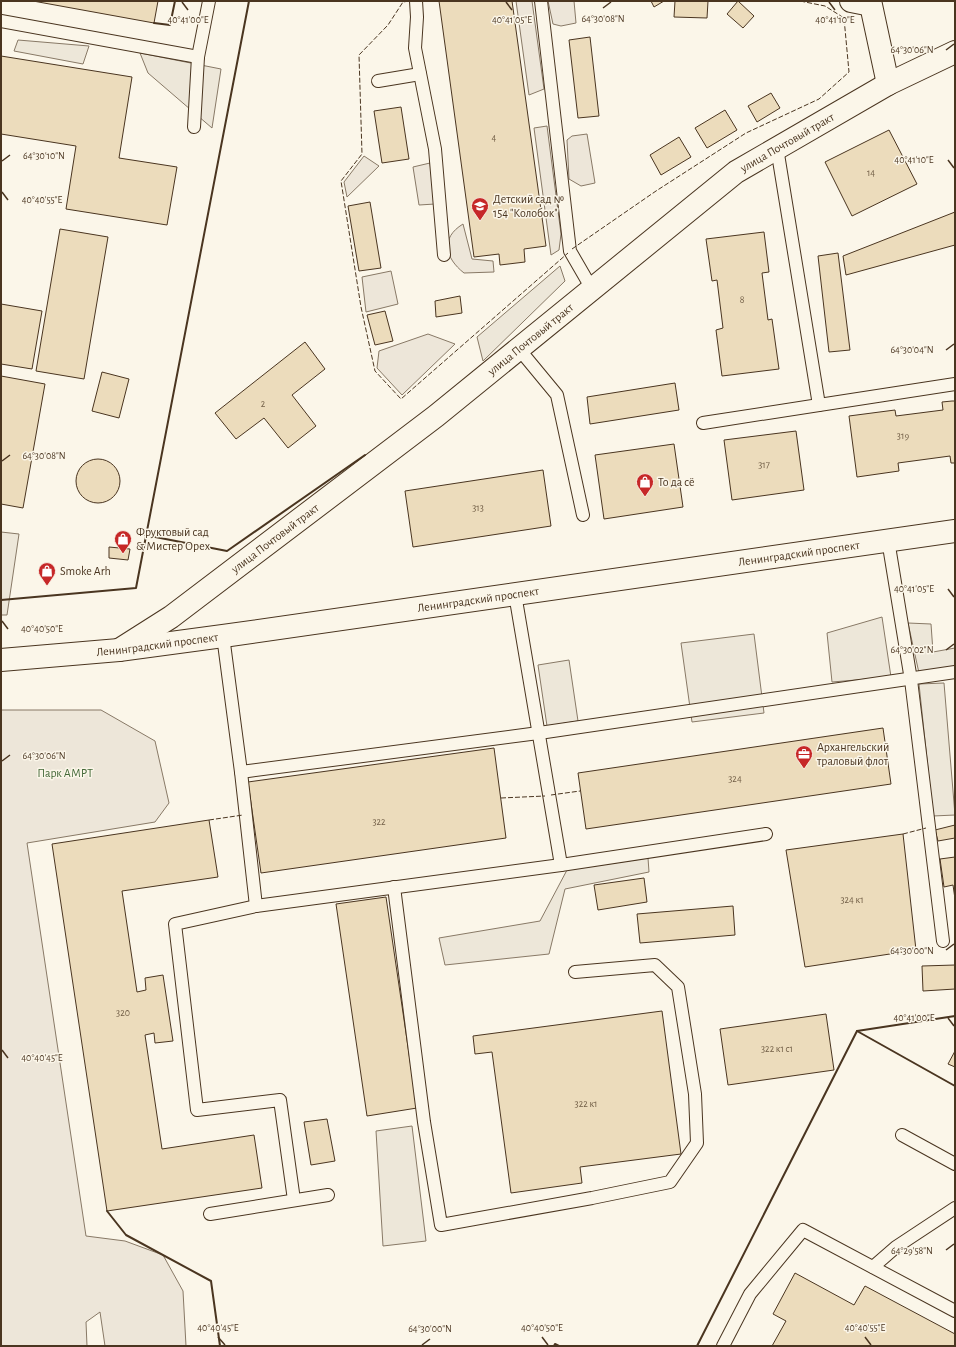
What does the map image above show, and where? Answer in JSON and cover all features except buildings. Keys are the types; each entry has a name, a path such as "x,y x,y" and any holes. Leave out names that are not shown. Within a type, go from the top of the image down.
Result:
{"street":[{"path":"851,1 870,5 888,84"},
{"name":"улица Почтовый тракт","path":"119,650 196,598 436,416 736,172 888,84 955,52"},
{"name":"Ленинградский проспект","path":"1,660 119,650 223,636 955,530"}],"lane":[{"path":"194,127 198,57 209,1"},
{"path":"416,1 415,48 435,149 444,255"},
{"path":"541,1 570,251 592,289"},
{"path":"1,22 198,57"},
{"path":"378,81 420,74"},
{"path":"777,148 819,405"},
{"path":"518,349 557,395 582,515"},
{"path":"703,423 955,384"},
{"path":"888,540 911,680 943,941"},
{"path":"515,594 561,864"},
{"path":"223,636 241,772 256,906"},
{"path":"241,772 538,733 911,680 955,672"},
{"path":"294,1200 280,1100 197,1110 175,924 256,906 766,834"},
{"path":"394,887 424,1122 441,1225 592,1198 670,1182 697,1143 695,1094 678,988 655,965 575,972"},
{"path":"902,1135 955,1164"},
{"path":"210,1214 328,1194"},
{"path":"873,1267 896,1247 955,1208"},
{"path":"723,1346 750,1294 803,1230 955,1311"}],"green space":[{"path":"516,1 532,1 544,89 529,95"},
{"path":"548,1 574,1 576,23 561,26 553,24"},
{"path":"547,126 561,234 559,250 551,255 534,128"},
{"path":"587,134 595,183 581,186 569,179 567,140 572,136"},
{"path":"364,156 379,166 347,197 344,182"},
{"path":"430,163 435,204 419,205 413,167"},
{"path":"463,224 472,259 493,261 494,272 464,273 449,255 448,242 451,235"},
{"path":"391,271 398,304 366,312 362,277"},
{"path":"428,334 455,344 402,395 377,368 379,351"},
{"name":"Парк АМРТ","path":"1,710 101,710 155,741 169,803 155,822 27,843 86,1236 125,1241 163,1255 183,1291 186,1346 105,1346 100,1312 86,1322 87,1346 1,1346"}],"shaded area":[{"path":"18,40 89,46 83,64 14,51"},
{"path":"140,53 221,69 212,128 148,73"},
{"path":"560,266 565,281 483,361 477,337"},
{"path":"1,532 19,534 7,615 1,615"},
{"path":"882,617 891,677 832,682 827,633"},
{"path":"908,623 931,624 933,652 955,648 955,667 919,673"},
{"path":"754,634 764,713 692,722 681,643"},
{"path":"569,660 578,721 547,726 538,665"},
{"path":"944,683 955,815 933,816 919,684"},
{"path":"648,858 649,872 565,889 549,954 445,965 439,938 540,921 567,870"},
{"path":"412,1126 426,1241 383,1246 376,1131"}],"fence":[{"path":"409,1 403,2 388,25 359,55 362,154 341,181 361,307 375,371 401,399 568,253"},
{"path":"572,249 656,191 746,133 819,99 849,72 844,18 825,6 800,1"},
{"path":"551,795 580,791"},
{"path":"501,798 545,796"},
{"path":"209,820 243,815"},
{"path":"903,834 926,828"}],"wall":[{"path":"154,23 170,25 175,1"},
{"path":"1,600 136,588 249,1"},
{"path":"145,535 227,551 365,455"},
{"path":"955,1016 857,1031 955,1086"},
{"path":"697,1346 857,1031"},
{"path":"107,1211 126,1235 211,1281 220,1346"},
{"path":"554,1346 555,1344 559,1346"}],"place":[{"name":"Детский сад № 154 \"Колобок\"","path":"480,221"},
{"name":"То да сё","path":"645,497"},
{"name":"Фруктовый сад & Мистер Орех","path":"123,554"},
{"name":"Smoke Arh","path":"47,586"},
{"name":"Архангельский траловый флот","path":"804,769"}]}
